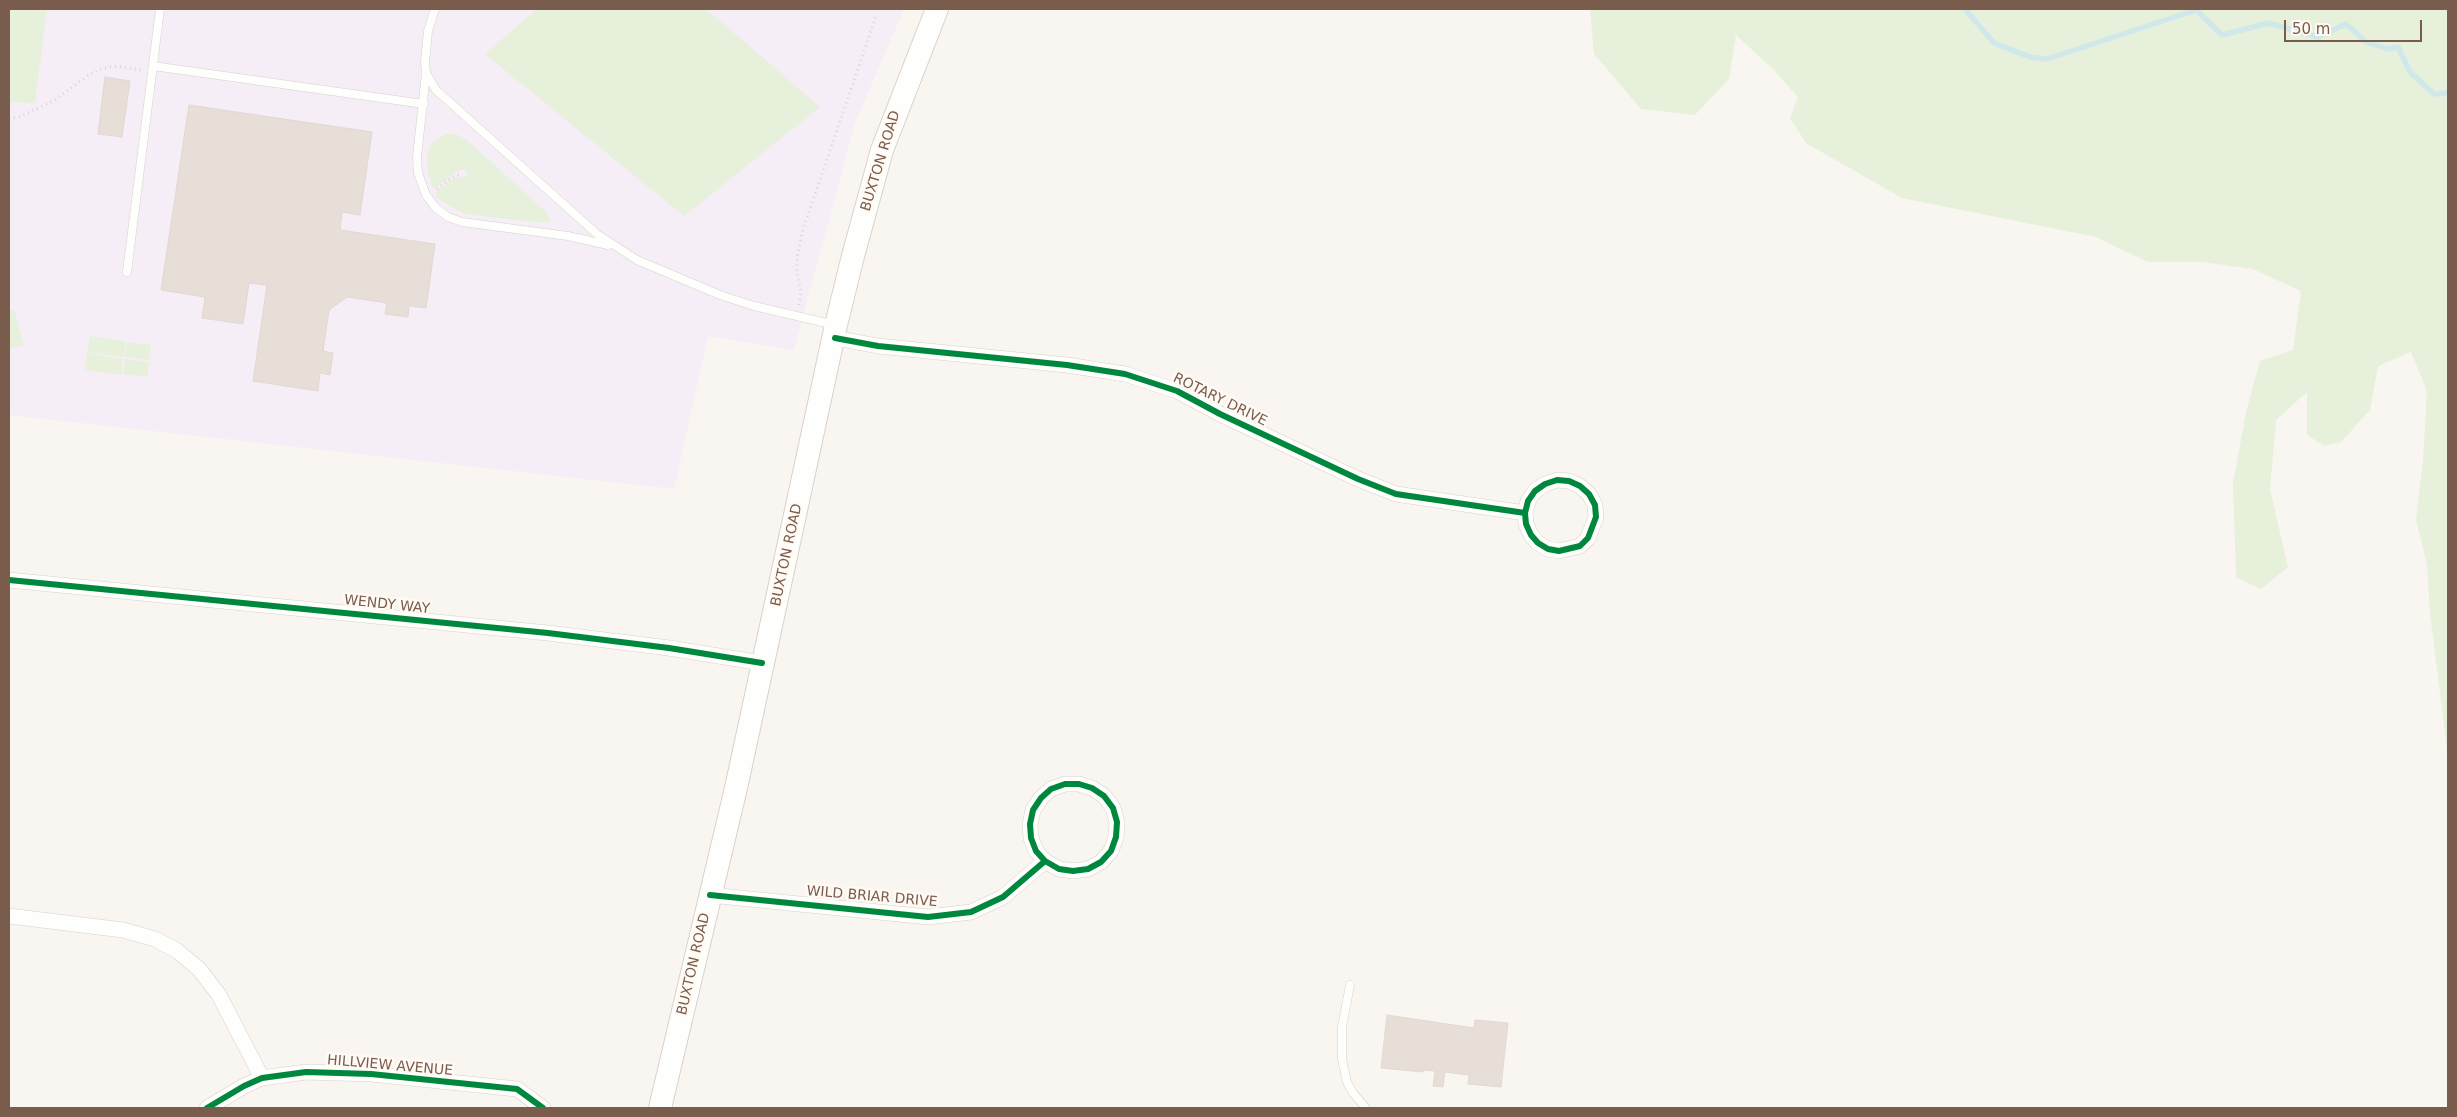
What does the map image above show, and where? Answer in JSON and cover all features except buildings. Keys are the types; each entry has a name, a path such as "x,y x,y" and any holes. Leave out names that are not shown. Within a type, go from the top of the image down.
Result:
{"main road":[{"name":"BUXTON ROAD","path":"660,1108 710,895 836,332 882,150 934,9"}],"street":[{"name":"ROTARY DRIVE","path":"836,332 878,346 1057,364 1124,374 1178,391 1220,414 1379,488 1419,499 1525,513"},
{"path":"1557,480 1569,481 1585,490 1595,505 1596,517 1594,528 1580,546 1558,551 1548,549 1538,543 1526,524 1525,513 1528,501 1535,491 1545,484 1557,480"},
{"name":"WENDY WAY","path":"9,580 548,633 669,648 762,663"},
{"path":"1065,784 1086,786 1104,796 1112,808 1117,822 1116,837 1106,856 1088,869 1073,871 1059,869 1046,861 1036,851 1031,838 1030,824 1033,810 1040,798 1051,789 1065,784"},
{"name":"WILD BRIAR DRIVE","path":"710,895 928,917 945,916 971,912 1004,897 1046,861"},
{"path":"9,916 123,930 155,939 176,950 198,969 219,996 262,1078"},
{"name":"HILLVIEW AVENUE","path":"207,1108 244,1086 262,1078 306,1072 336,1072 517,1089 543,1108"}],"lane":[{"path":"127,272 160,9"},
{"path":"433,9 425,48 426,73 418,164 419,180 426,195 442,213 457,221 568,236 613,246"},
{"path":"152,69 424,104"},
{"path":"426,73 436,90 473,125 581,222 613,246 637,260 720,295 797,316 836,332"},
{"path":"1350,985 1342,1027 1342,1059 1353,1093 1366,1108"}],"path":[{"path":"797,316 801,293 797,273 797,257 803,229 876,16"},
{"path":"9,119 55,100 90,74 101,69 113,66 152,69"},
{"path":"426,195 438,189 451,178 461,174"}],"shaded area":[{"path":"9,9 904,9 855,123 794,350 708,336 674,489 9,415"}],"green space":[{"path":"9,9 47,9 35,103 9,102"},
{"path":"537,9 706,9 820,107 684,216 485,54"},
{"path":"1590,9 2448,9 2448,757 2430,614 2427,565 2416,520 2423,460 2427,391 2411,352 2378,366 2370,410 2341,442 2324,446 2307,435 2307,392 2276,420 2270,489 2288,567 2261,589 2236,577 2233,483 2247,408 2260,361 2293,350 2301,291 2253,269 2203,262 2148,262 2096,237 1902,198 1806,143 1790,118 1798,97 1773,69 1736,35 1729,79 1695,115 1641,109 1594,54"},
{"path":"446,134 456,134 467,140 546,212 549,221 545,223 464,214 440,200 435,193 450,180 458,177 463,178 467,175 465,170 460,170 433,189 428,173 427,157 431,144"},
{"path":"14,309 24,345 9,349 9,311"},
{"path":"90,336 126,341 124,357 87,352"},
{"path":"127,342 151,345 149,360 125,357"},
{"path":"87,353 123,359 121,375 85,370"},
{"path":"125,359 149,362 147,377 123,374"}],"waterway":[{"path":"1965,9 1994,43 2030,57 2047,59 2196,10 2222,35 2269,23 2318,37 2346,24 2366,42 2388,49 2398,47 2410,72 2434,94 2448,93"}],"cycle path":[{"path":"835,338 878,346 1067,365 1125,374 1177,391 1220,414 1358,479 1396,494 1525,513 1526,524 1531,535 1538,543 1548,549 1559,551 1580,546 1588,538 1596,517 1595,505 1589,494 1580,486 1569,481 1557,480 1545,484 1535,491 1528,501 1525,513"},
{"path":"9,580 548,633 669,648 762,663"},
{"path":"710,895 928,917 971,912 1003,897 1045,861 1059,869 1073,871 1088,869 1101,862 1111,851 1116,837 1117,822 1113,808 1104,796 1092,788 1079,784 1065,784 1051,789 1041,798 1033,810 1030,824 1031,838 1036,851 1045,861"},
{"path":"207,1108 244,1086 262,1078 306,1072 371,1074 517,1089 543,1108"}]}
